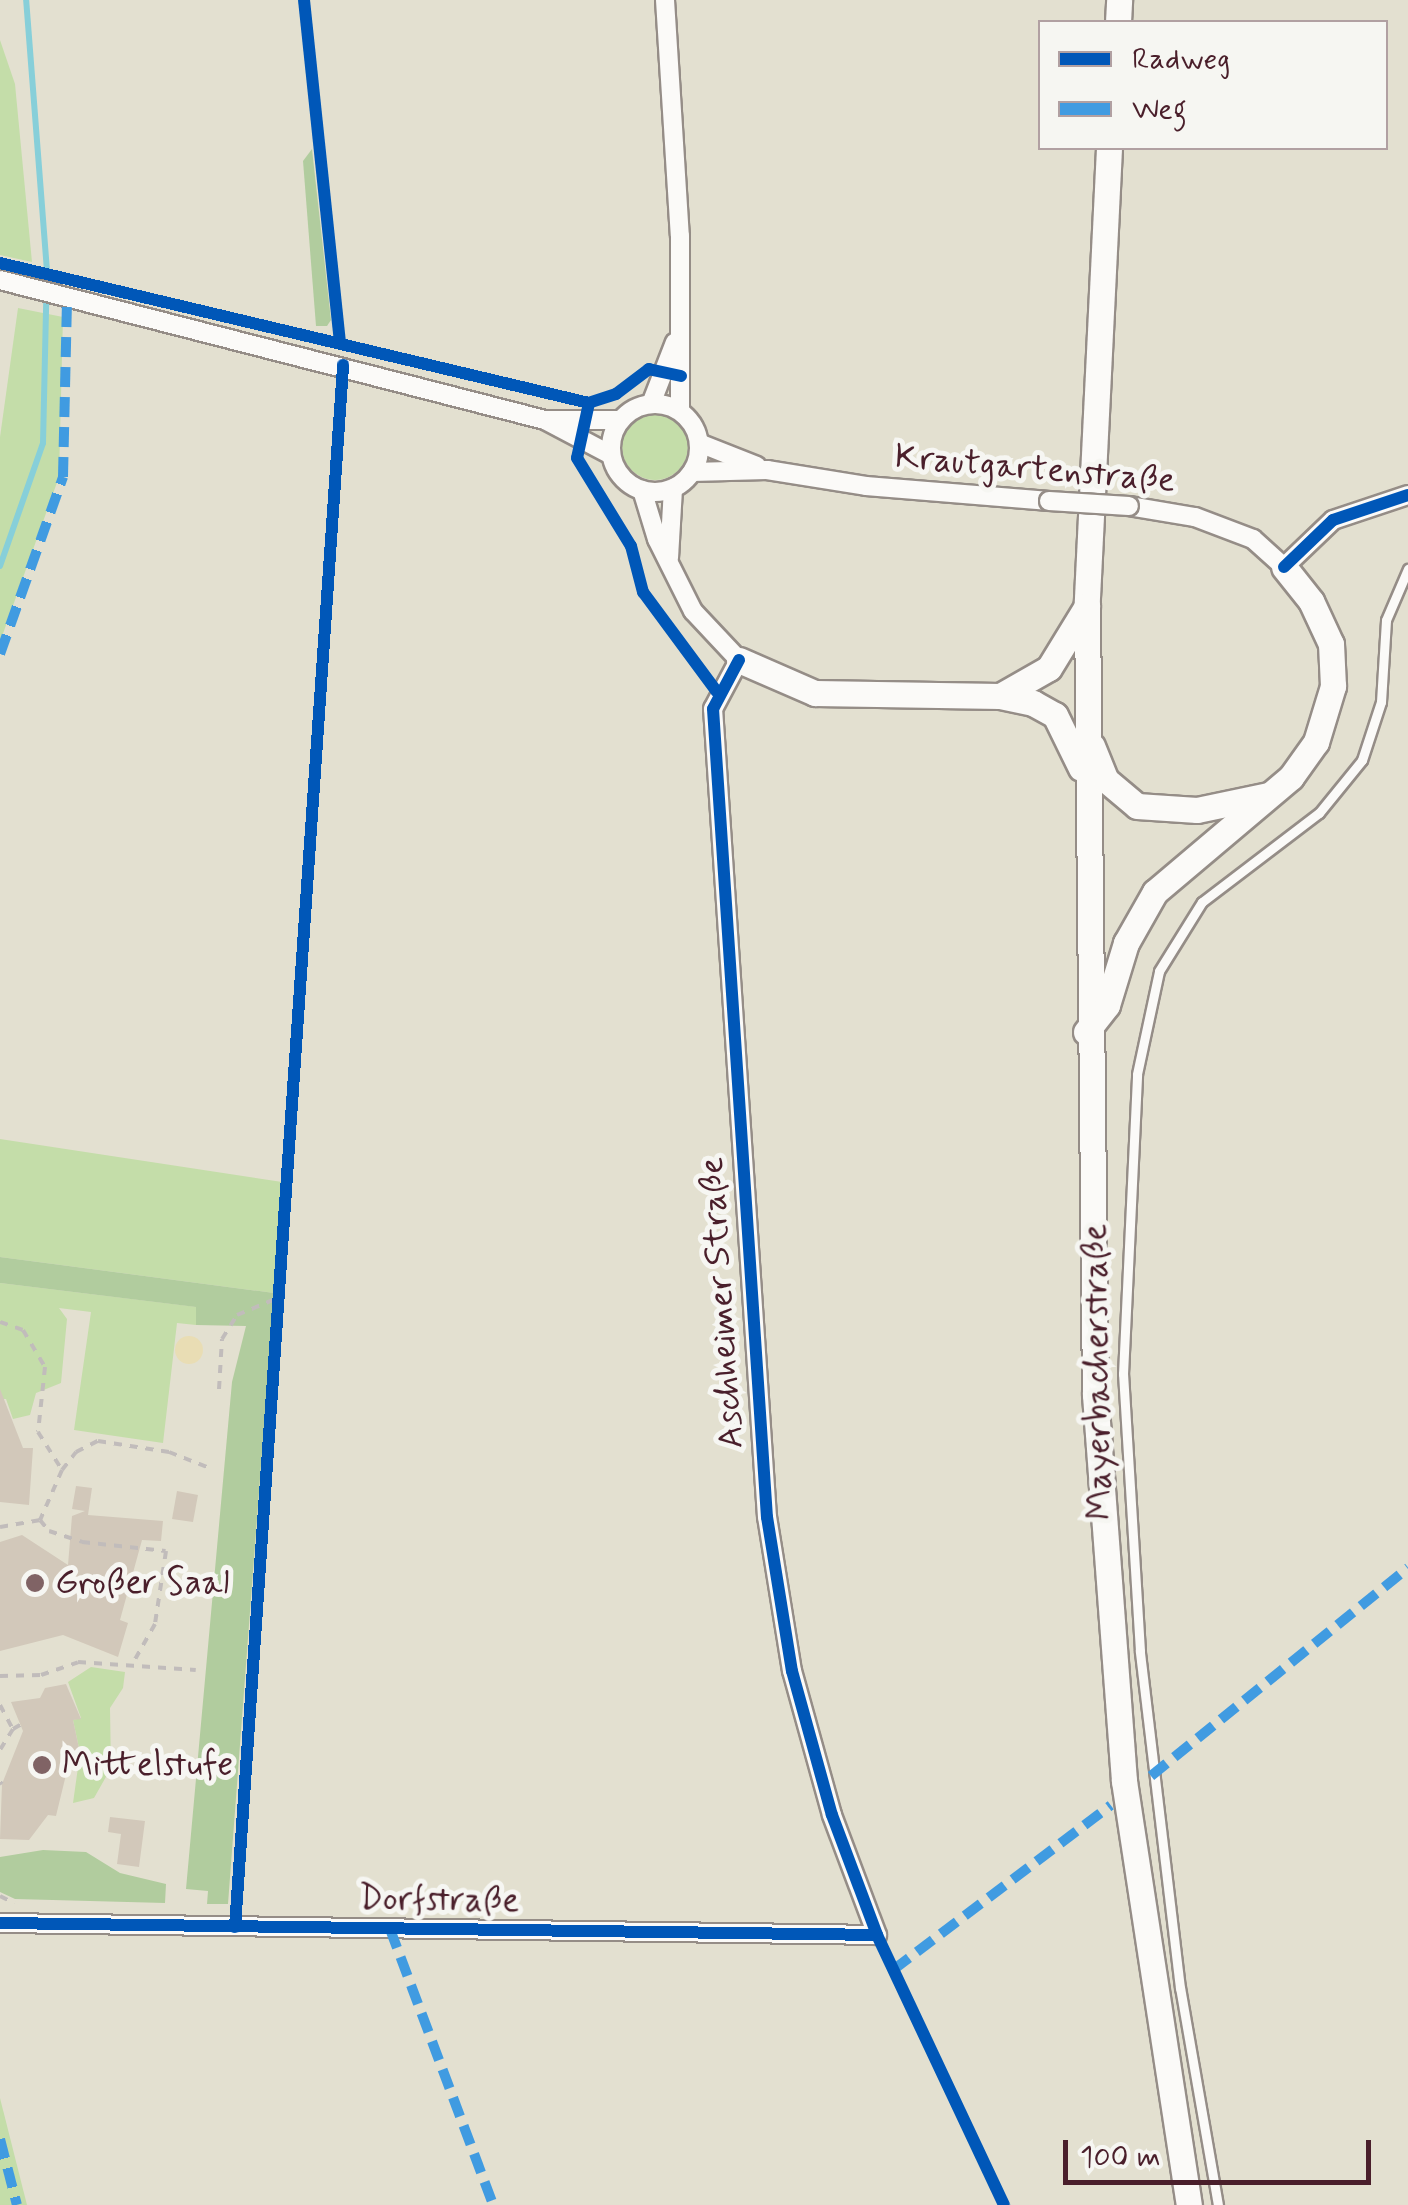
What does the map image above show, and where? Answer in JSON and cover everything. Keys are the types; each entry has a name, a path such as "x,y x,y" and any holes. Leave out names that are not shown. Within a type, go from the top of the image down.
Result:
{"main road":[{"path":"1108,150 1087,606 1086,1032 1094,1395 1109,1631 1132,1836 1188,2205"},
{"path":"1086,1032 1107,1005 1126,943 1155,892 1273,793 1316,742 1334,686 1331,644 1311,600 1284,568"},
{"path":"1000,696 1049,668 1087,606"},
{"path":"740,660 815,693 1000,696 1056,715 1086,782"},
{"path":"1086,734 1106,780 1137,806 1197,810 1273,793"}],"street":[{"path":"0,280 545,420 611,456 622,478 642,490 673,488 692,472 699,443 680,411 680,236 664,0"},
{"path":"651,404 679,332"},
{"path":"545,420 620,420 651,404 680,411"},
{"path":"611,456 620,420"},
{"name":"Krautgartenstraße","path":"699,443 767,470"},
{"name":"Krautgartenstraße","path":"692,472 767,470 866,486 1129,506 1196,517 1253,539 1284,568"},
{"path":"669,558 673,488"},
{"path":"642,490 693,611 740,660"},
{"path":"1284,568 1333,520 1408,495"},
{"name":"Aschheimer Straße","path":"740,660 713,709 766,1518 792,1671 832,1815 877,1935"},
{"name":"Dorfstraße","path":"3,1920 877,1935"}],"lane":[{"name":"Mayerbacherstraße","path":"1218,2205 1180,1988 1140,1651 1123,1374 1136,1074 1159,971 1202,902 1318,814 1362,760 1381,702 1386,620 1408,569"}],"path":[{"path":"219,1389 222,1339 237,1315 280,1297"},
{"path":"0,1322 23,1330 45,1367 38,1432 62,1470"},
{"path":"40,1520 62,1470 76,1452 98,1441 169,1452 212,1470"},
{"path":"0,1526 40,1520"},
{"path":"40,1520 49,1531 82,1542 166,1551 155,1624 134,1661"},
{"path":"0,1676 41,1675 78,1662 134,1661 196,1670"},
{"path":"0,1705 13,1729"},
{"path":"0,1750 13,1729 25,1722"}],"green space":[{"path":"0,40 15,84 32,262 0,255"},
{"path":"312,149 331,320 327,326 316,326 303,161"},
{"path":"18,308 63,317 59,477 0,642 0,437"},
{"path":"655,414 668,416 678,424 686,434 686,460 678,470 668,478 655,480 642,478 632,470 624,460 622,447 624,434 632,424 642,416"},
{"path":"0,1139 282,1182 274,1293 0,1257"},
{"path":"0,1257 274,1293 228,1904 207,1904 208,1891 186,1889 232,1382 246,1326 196,1325 196,1307 0,1283"},
{"path":"0,1283 197,1307 196,1325 177,1323 163,1443 74,1430 91,1312 59,1308 67,1319 61,1383 36,1393 30,1415 13,1419 6,1399 0,1399"},
{"path":"91,1667 125,1672 123,1688 110,1708 111,1768 94,1798 73,1803 80,1753 73,1720 81,1718 68,1682"},
{"path":"43,1850 86,1852 120,1873 166,1884 165,1903 15,1899 0,1892 0,1857"},
{"path":"0,2098 27,2205 0,2205"}],"sand":[{"path":"189,1336 199,1340 203,1350 199,1360 189,1364 179,1360 175,1350 179,1340"}],"building":[{"path":"0,1389 23,1448 33,1448 29,1505 0,1502"},
{"path":"76,1486 92,1488 88,1515 163,1521 161,1541 142,1540 120,1620 128,1623 118,1657 63,1635 0,1651 0,1542 22,1535 68,1565 72,1516 85,1511 72,1509"},
{"path":"177,1491 198,1495 193,1522 172,1519"},
{"name":"Mittelstufe","path":"66,1684 81,1719 73,1720 80,1753 71,1754 56,1816 48,1815 29,1840 0,1839 2,1784 23,1731 11,1702 40,1698 45,1688"},
{"path":"110,1817 145,1821 139,1867 117,1864 121,1834 108,1832"}],"waterway":[{"path":"0,566 43,443 47,271 26,0"}],"marked path":[{"path":"0,654 63,477 67,297"},
{"path":"1151,1776 1408,1568"},
{"path":"893,1970 1111,1805"},
{"path":"390,1929 493,2205"},
{"path":"0,2139 17,2205"}],"cycle path":[{"path":"304,0 340,340"},
{"path":"0,263 589,403"},
{"path":"235,1927 343,365"},
{"path":"681,376 649,369 616,394 589,403 577,458 631,546 643,592 717,692"},
{"path":"1284,567 1333,520 1408,495"},
{"path":"739,660 713,709 767,1517 792,1671 832,1815 877,1935 1004,2205"},
{"path":"0,1923 877,1935"}],"place":[{"name":"Großer Saal","path":"35,1583"},
{"name":"Mittelstufe","path":"42,1765"}]}
